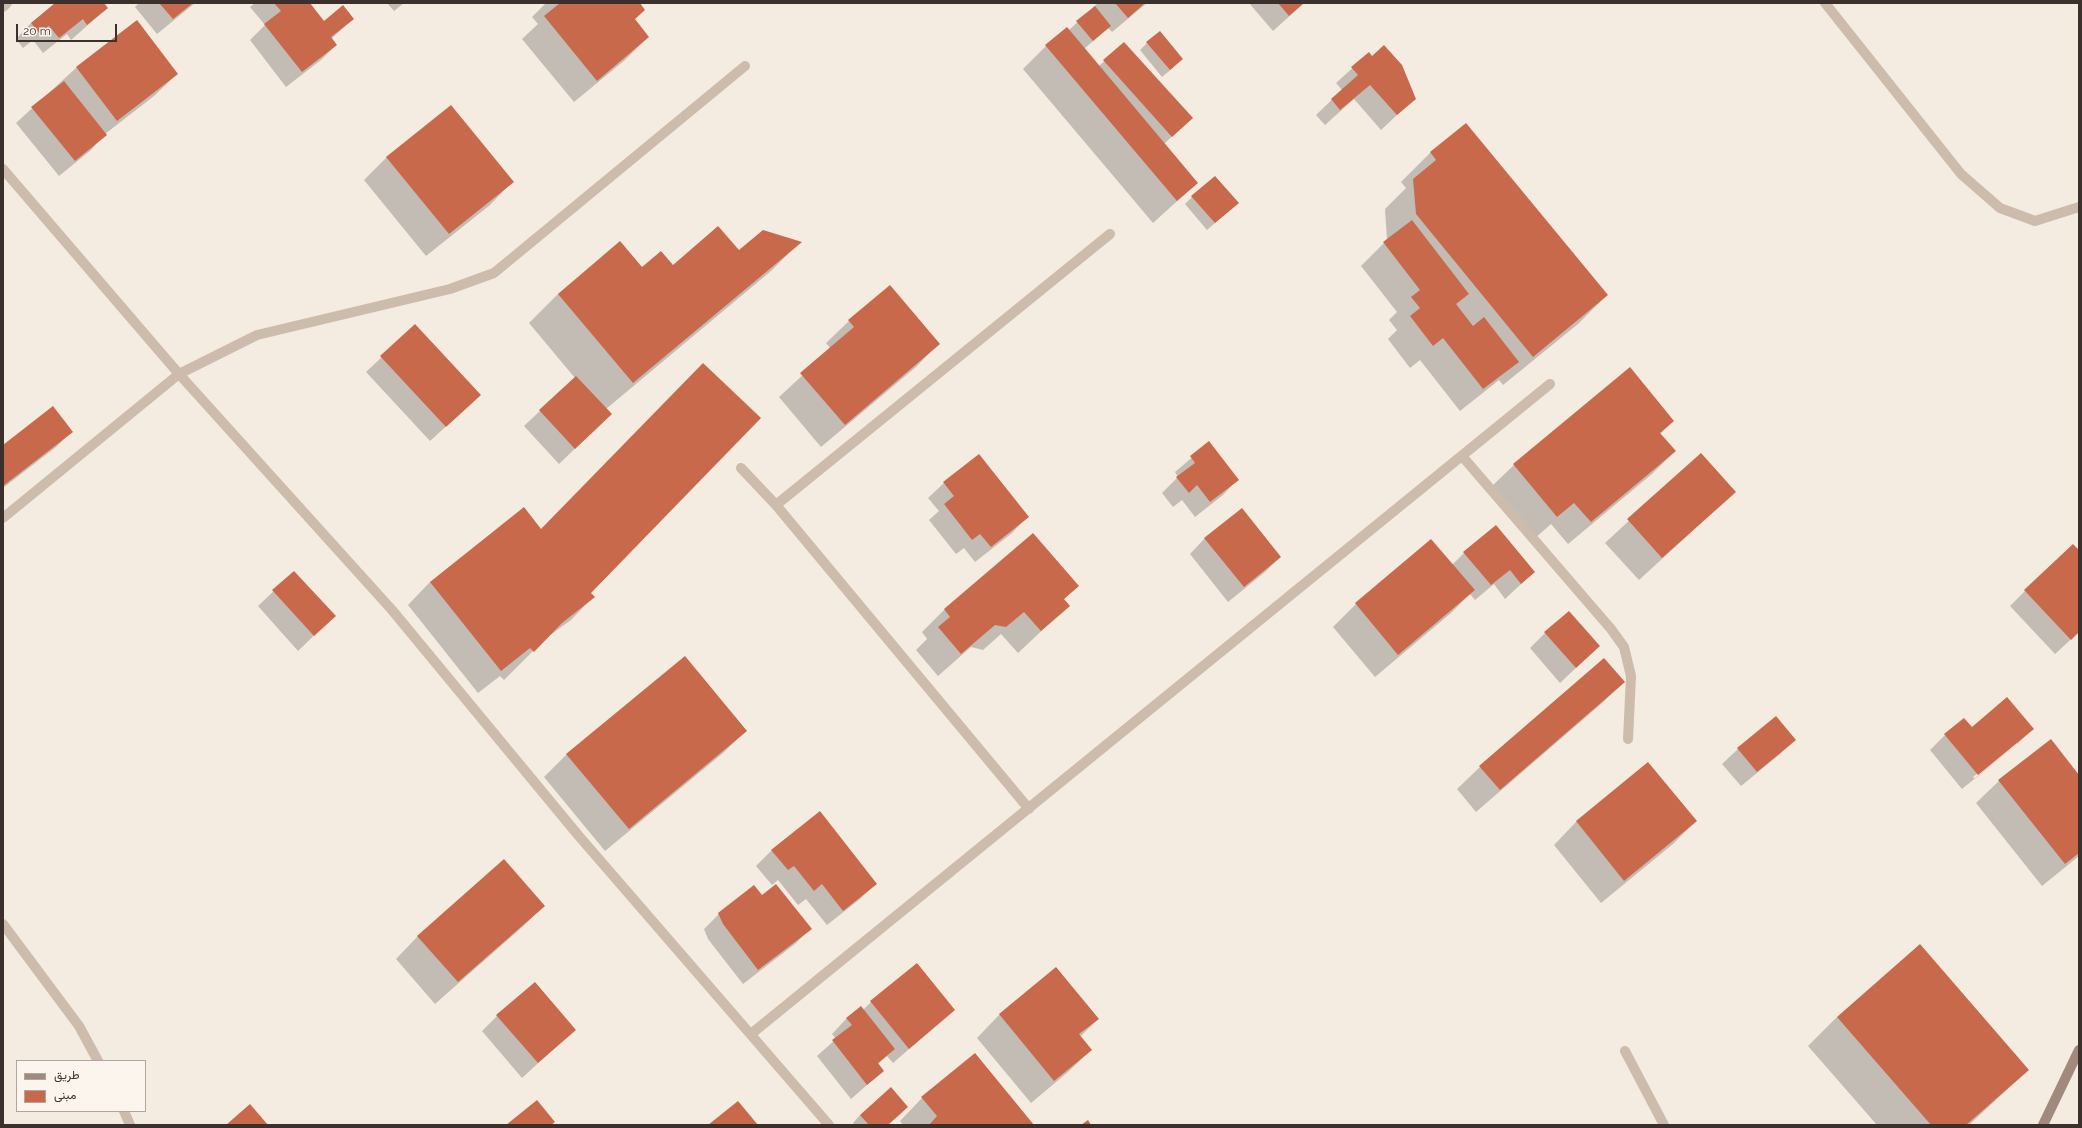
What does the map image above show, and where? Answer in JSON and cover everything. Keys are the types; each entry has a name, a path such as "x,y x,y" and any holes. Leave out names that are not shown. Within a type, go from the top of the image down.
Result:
{"street":[{"path":"3,7 7,3"},
{"path":"1825,3 1961,174 2000,208 2035,221 2079,208"},
{"path":"3,518 179,374 257,335 450,289 494,273 745,66"},
{"path":"3,169 179,374 392,610 573,829 829,1125"},
{"path":"776,505 1110,234"},
{"path":"751,1034 1550,384"},
{"path":"1462,456 1612,629 1624,647 1631,676 1628,739"},
{"path":"741,468 776,505 1028,809"},
{"path":"3,924 79,1026 97,1060"},
{"path":"2044,1125 2079,1050"},
{"path":"1625,1051 1664,1125"},
{"path":"124,1112 130,1125"}],"building":[{"path":"55,3 104,3 108,8 87,25 83,19 59,38 49,26 39,33 31,23"},
{"path":"159,3 193,3 173,19"},
{"path":"274,3 310,3 324,21 343,5 354,19 331,37 337,45 302,72 264,24 281,11"},
{"path":"560,3 640,3 645,10 635,19 649,37 597,81 544,16"},
{"path":"1115,3 1145,3 1128,18"},
{"path":"1278,3 1304,3 1289,16"},
{"path":"1095,6 1111,26 1093,41 1076,21"},
{"path":"137,20 178,74 117,121 76,67"},
{"path":"1067,27 1198,183 1177,201 1045,45"},
{"path":"1160,31 1183,59 1170,70 1146,42"},
{"path":"1124,42 1193,118 1172,137 1103,60"},
{"path":"1384,45 1402,65 1416,99 1397,115 1370,85 1340,110 1331,99 1358,75 1351,67 1369,52 1372,56"},
{"path":"64,81 107,135 75,161 31,107"},
{"path":"451,105 514,182 449,234 386,157"},
{"path":"1466,123 1608,295 1533,357 1416,214 1413,179 1436,160 1430,152"},
{"path":"1215,176 1239,203 1215,223 1191,196"},
{"path":"1412,220 1469,294 1456,304 1473,326 1484,317 1519,362 1483,389 1443,338 1433,346 1410,316 1420,308 1411,297 1420,290 1383,242"},
{"path":"718,226 739,250 763,230 802,242 633,383 558,294 620,241 642,267 661,251 673,265"},
{"path":"890,285 940,344 845,425 800,373 854,327 848,320"},
{"path":"415,324 481,395 446,427 380,356"},
{"path":"703,363 761,418 591,593 595,597 562,623 534,652 530,648 501,671 430,582 524,507 541,529"},
{"path":"1630,367 1674,421 1660,433 1676,451 1591,522 1574,503 1557,517 1513,464"},
{"path":"576,376 612,414 575,449 539,410"},
{"path":"53,406 73,432 3,486 3,445"},
{"path":"1209,441 1239,480 1210,502 1197,485 1189,493 1176,477 1195,463 1190,456"},
{"path":"1701,453 1736,492 1662,558 1627,519"},
{"path":"979,454 1029,517 991,547 980,534 972,540 944,504 954,496 943,482"},
{"path":"1242,508 1281,557 1244,587 1204,538"},
{"path":"1496,525 1535,572 1521,584 1510,570 1491,585 1463,552"},
{"path":"1033,533 1079,586 1064,599 1070,606 1041,631 1024,612 1006,627 995,625 961,654 938,627 950,617 944,609"},
{"path":"1431,539 1475,590 1398,655 1355,603"},
{"path":"2073,544 2079,550 2079,632 2071,640 2024,590"},
{"path":"294,571 336,616 314,636 272,590"},
{"path":"1569,611 1600,646 1576,668 1544,632"},
{"path":"685,656 747,731 629,829 566,754"},
{"path":"1604,658 1625,682 1500,790 1479,766"},
{"path":"2007,697 2034,729 1978,775 1944,734 1964,718 1972,727"},
{"path":"1776,716 1796,740 1757,772 1737,748"},
{"path":"2051,739 2079,775 2079,853 2065,864 1998,780"},
{"path":"1648,762 1697,821 1624,881 1576,821"},
{"path":"820,811 877,884 843,911 822,884 814,891 794,866 788,870 771,850"},
{"path":"504,859 545,906 458,982 417,936"},
{"path":"776,884 812,929 758,970 723,924 718,913 754,885 762,895"},
{"path":"1920,944 2029,1070 1966,1125 1931,1125 1837,1017"},
{"path":"917,963 955,1010 909,1049 870,1001"},
{"path":"1056,967 1099,1019 1079,1034 1092,1050 1054,1081 999,1014"},
{"path":"535,982 576,1030 538,1063 496,1015"},
{"path":"861,1006 895,1049 878,1063 884,1071 867,1085 832,1040 852,1025 846,1018"},
{"path":"975,1053 1034,1125 929,1125 937,1116 921,1097"},
{"path":"891,1087 908,1107 888,1125 869,1125 860,1115"},
{"path":"537,1100 555,1122 551,1125 506,1125"},
{"path":"738,1101 758,1125 708,1125"},
{"path":"250,1104 268,1125 226,1125"},
{"path":"1088,1120 1091,1125 1081,1125"}]}
